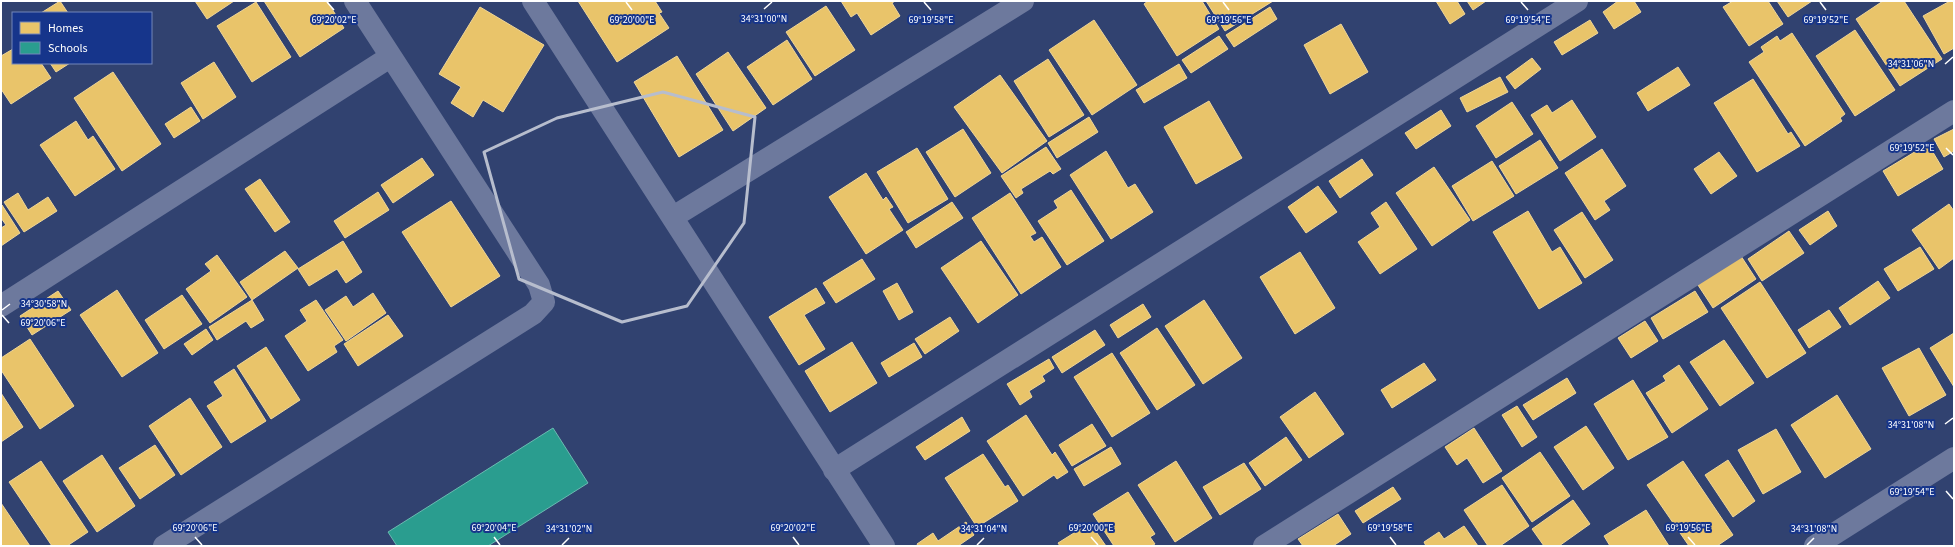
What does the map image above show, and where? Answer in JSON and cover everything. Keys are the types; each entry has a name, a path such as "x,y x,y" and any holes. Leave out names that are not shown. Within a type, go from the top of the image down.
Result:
{"street":[{"path":"164,546 533,314 544,302 539,285 355,1"},
{"path":"533,1 884,546"},
{"path":"673,217 1023,1"},
{"path":"834,470 1577,1"},
{"path":"1,306 390,57"},
{"path":"1264,546 1954,111"},
{"path":"1815,546 1954,458"}],"highlighted area":[{"path":"663,92 755,117 744,223 687,306 622,322 519,279 484,152 557,118"}],"building: Homes":[{"path":"60,1 67,12 43,12"},
{"path":"195,1 234,1 207,19"},
{"path":"264,1 327,1 344,28 300,57"},
{"path":"578,1 655,1 662,12 659,13 669,28 617,62"},
{"path":"841,1 895,1 892,3 900,16 871,35 857,13 851,17"},
{"path":"1148,1 1202,1 1219,29 1177,56 1144,4"},
{"path":"1206,1 1273,1 1225,31"},
{"path":"1436,1 1457,1 1465,14 1450,24"},
{"path":"1467,1 1486,1 1473,10"},
{"path":"1618,1 1634,1 1641,12 1614,29 1603,12"},
{"path":"1733,1 1768,1 1783,24 1749,46 1723,7"},
{"path":"1777,1 1812,1 1788,17"},
{"path":"1883,1 1904,1 1942,59 1900,86 1856,19"},
{"path":"1950,1 1954,2 1954,48 1944,54 1923,16"},
{"path":"256,2 291,57 252,82 217,26"},
{"path":"826,6 855,50 815,76 786,32"},
{"path":"480,7 544,45 503,112 483,100 473,117 451,103 461,87 439,74"},
{"path":"1270,7 1277,19 1234,47 1226,35"},
{"path":"1094,20 1137,85 1092,115 1049,50"},
{"path":"1590,20 1598,33 1562,55 1554,42"},
{"path":"1341,24 1368,72 1330,94 1304,45"},
{"path":"1855,30 1895,90 1855,116 1816,56"},
{"path":"1792,33 1845,114 1840,118 1842,121 1805,146 1749,62 1764,52 1761,47 1777,36 1780,41"},
{"path":"1219,36 1228,49 1191,73 1182,60"},
{"path":"787,40 812,79 773,105 747,67"},
{"path":"12,50 12,64 42,64 51,78 11,104 1,89 1,56"},
{"path":"728,52 766,108 733,131 696,74"},
{"path":"677,56 723,130 679,157 634,82"},
{"path":"1532,58 1541,69 1515,89 1506,77"},
{"path":"1048,59 1084,115 1049,137 1014,81"},
{"path":"214,62 236,97 203,119 181,83"},
{"path":"51,64 68,64 56,72"},
{"path":"1179,64 1187,78 1144,103 1136,90"},
{"path":"1678,67 1690,85 1648,111 1637,93"},
{"path":"113,72 161,144 122,171 74,98"},
{"path":"1000,75 1047,141 1002,173 954,107"},
{"path":"1500,77 1508,92 1467,112 1460,98"},
{"path":"1753,79 1788,134 1791,132 1800,146 1757,172 1714,103"},
{"path":"1572,100 1596,137 1560,161 1531,115 1547,105 1552,113"},
{"path":"1209,101 1242,158 1196,184 1164,127"},
{"path":"1512,102 1533,134 1496,158 1476,126"},
{"path":"191,107 200,121 174,138 165,124"},
{"path":"1441,110 1451,126 1416,149 1405,133"},
{"path":"1089,117 1098,132 1057,158 1048,143"},
{"path":"76,121 88,140 93,136 115,169 75,196 40,145"},
{"path":"963,129 991,173 955,197 926,152"},
{"path":"1954,129 1954,151 1944,157 1934,139"},
{"path":"1540,140 1558,168 1516,194 1499,166"},
{"path":"1928,144 1943,169 1898,196 1883,171"},
{"path":"1046,147 1061,169 1053,174 1050,171 1021,189 1023,193 1016,198 1001,176"},
{"path":"917,148 948,199 908,223 877,172"},
{"path":"1602,149 1626,186 1604,201 1610,210 1595,220 1565,173"},
{"path":"1106,151 1128,188 1135,184 1153,212 1111,239 1070,175"},
{"path":"1719,152 1737,176 1711,194 1694,169"},
{"path":"422,158 434,175 393,203 381,185"},
{"path":"1362,159 1373,175 1340,198 1329,181"},
{"path":"1492,161 1514,196 1473,221 1452,186"},
{"path":"1434,167 1470,220 1432,246 1396,193"},
{"path":"866,173 883,200 886,197 893,207 889,209 903,230 866,254 829,197"},
{"path":"260,179 290,222 275,232 245,189"},
{"path":"1318,186 1337,212 1306,233 1288,207"},
{"path":"1071,190 1104,241 1067,265 1038,221 1058,208 1054,201"},
{"path":"378,192 389,210 345,238 334,221"},
{"path":"18,193 28,210 48,197 57,211 24,232 4,202"},
{"path":"1010,193 1036,233 1030,236 1034,242 1042,237 1061,267 1021,294 972,218"},
{"path":"451,201 500,276 451,307 402,232"},
{"path":"952,202 963,218 916,248 906,232"},
{"path":"1386,202 1417,249 1380,274 1358,242 1380,227 1371,213"},
{"path":"1949,204 1954,211 1954,258 1939,269 1912,230"},
{"path":"2,205 20,233 1,246 1,228 6,225 1,218"},
{"path":"1528,211 1552,252 1560,247 1582,283 1539,309 1493,232"},
{"path":"1828,211 1837,226 1810,245 1799,230"},
{"path":"1582,212 1613,260 1585,278 1554,230"},
{"path":"1789,231 1804,253 1762,281 1748,259"},
{"path":"343,241 362,272 346,283 337,269 309,286 298,269"},
{"path":"981,241 1018,295 978,323 941,268"},
{"path":"1920,247 1934,269 1898,291 1884,269"},
{"path":"285,251 298,268 252,300 240,282"},
{"path":"1300,252 1335,308 1295,334 1260,277"},
{"path":"1739,253 1756,279 1713,308 1696,282"},
{"path":"217,255 247,297 210,323 186,289 211,271 205,264"},
{"path":"862,259 875,279 836,303 823,283"},
{"path":"1878,281 1890,298 1850,325 1839,308"},
{"path":"1760,282 1806,353 1767,378 1721,308"},
{"path":"897,283 913,312 899,320 883,291"},
{"path":"816,288 825,303 804,315 825,349 799,365 769,317"},
{"path":"117,290 158,353 122,377 80,315"},
{"path":"58,291 71,310 32,335 20,316"},
{"path":"1695,291 1708,312 1663,339 1651,318"},
{"path":"373,293 386,313 346,341 325,310 346,296 353,307"},
{"path":"182,295 202,324 164,349 145,320"},
{"path":"252,300 264,320 251,328 246,321 217,340 209,327"},
{"path":"316,300 343,340 334,346 337,352 308,371 285,336 307,321 300,310"},
{"path":"1204,300 1242,358 1203,384 1165,326"},
{"path":"1143,304 1151,317 1118,338 1110,325"},
{"path":"1829,310 1841,327 1809,348 1798,330"},
{"path":"388,315 403,336 358,366 344,344"},
{"path":"950,317 959,331 925,354 915,339"},
{"path":"1645,321 1658,341 1631,358 1618,338"},
{"path":"1157,328 1195,385 1157,410 1120,353"},
{"path":"206,329 213,340 192,355 184,344"},
{"path":"1095,330 1105,345 1062,373 1052,357"},
{"path":"1954,333 1954,387 1930,348"},
{"path":"30,339 74,406 40,429 1,370 1,358"},
{"path":"1724,340 1754,383 1720,406 1690,362"},
{"path":"852,342 877,383 830,412 805,371"},
{"path":"914,343 922,357 889,377 881,363"},
{"path":"266,347 300,400 271,419 237,366"},
{"path":"1919,348 1946,395 1909,416 1882,368"},
{"path":"1112,353 1150,413 1112,437 1074,377"},
{"path":"1049,359 1054,368 1042,376 1045,381 1029,391 1032,397 1020,405 1007,384"},
{"path":"1424,363 1436,380 1392,408 1381,390"},
{"path":"1679,365 1708,409 1672,433 1646,393 1666,381 1663,376"},
{"path":"234,369 266,421 231,443 207,406 223,396 214,382"},
{"path":"1567,378 1576,393 1533,420 1523,405"},
{"path":"1633,380 1668,437 1628,460 1594,404"},
{"path":"1315,392 1344,434 1309,458 1280,417"},
{"path":"1,393 23,427 1,442"},
{"path":"1837,395 1871,449 1825,478 1791,425"},
{"path":"190,398 222,447 181,475 149,426"},
{"path":"1517,406 1537,437 1522,447 1502,415"},
{"path":"1026,415 1052,455 1055,452 1068,472 1057,479 1054,475 1023,496 987,441"},
{"path":"962,417 970,431 925,460 916,447"},
{"path":"1092,424 1106,446 1072,466 1059,445"},
{"path":"1586,426 1614,468 1583,490 1554,447"},
{"path":"1474,428 1502,471 1483,483 1467,458 1457,465 1445,447"},
{"path":"1776,429 1801,472 1763,494 1738,450"},
{"path":"1286,437 1302,460 1265,486 1249,463"},
{"path":"155,445 175,475 140,499 119,468"},
{"path":"1111,447 1121,464 1084,486 1074,469"},
{"path":"1540,452 1570,496 1532,522 1502,478"},
{"path":"983,454 1005,487 1008,485 1018,501 977,527 945,478"},
{"path":"102,455 135,506 97,532 63,481"},
{"path":"1728,460 1755,501 1733,517 1705,475"},
{"path":"41,461 88,532 67,546 52,546 9,482"},
{"path":"1176,461 1212,518 1175,542 1138,485"},
{"path":"1683,461 1733,535 1717,546 1689,546 1647,485"},
{"path":"1244,463 1261,489 1220,515 1203,487"},
{"path":"1502,485 1529,526 1500,546 1488,546 1464,510"},
{"path":"1393,487 1401,499 1363,523 1355,511"},
{"path":"1128,492 1155,534 1150,537 1155,544 1151,546 1114,546 1093,514"},
{"path":"1573,500 1590,524 1559,546 1544,546 1532,529"},
{"path":"1,503 30,546 1,546"},
{"path":"1646,510 1669,546 1610,546 1604,536"},
{"path":"1338,514 1351,534 1333,546 1303,546 1298,539"},
{"path":"966,522 974,535 958,546 918,546 917,544 933,533 938,541"},
{"path":"1090,523 1106,546 1060,546 1058,543"},
{"path":"1464,526 1478,546 1426,546 1424,542 1439,532 1444,539"}],"building: Schools":[{"path":"553,428 588,483 488,546 397,546 388,532"}]}
